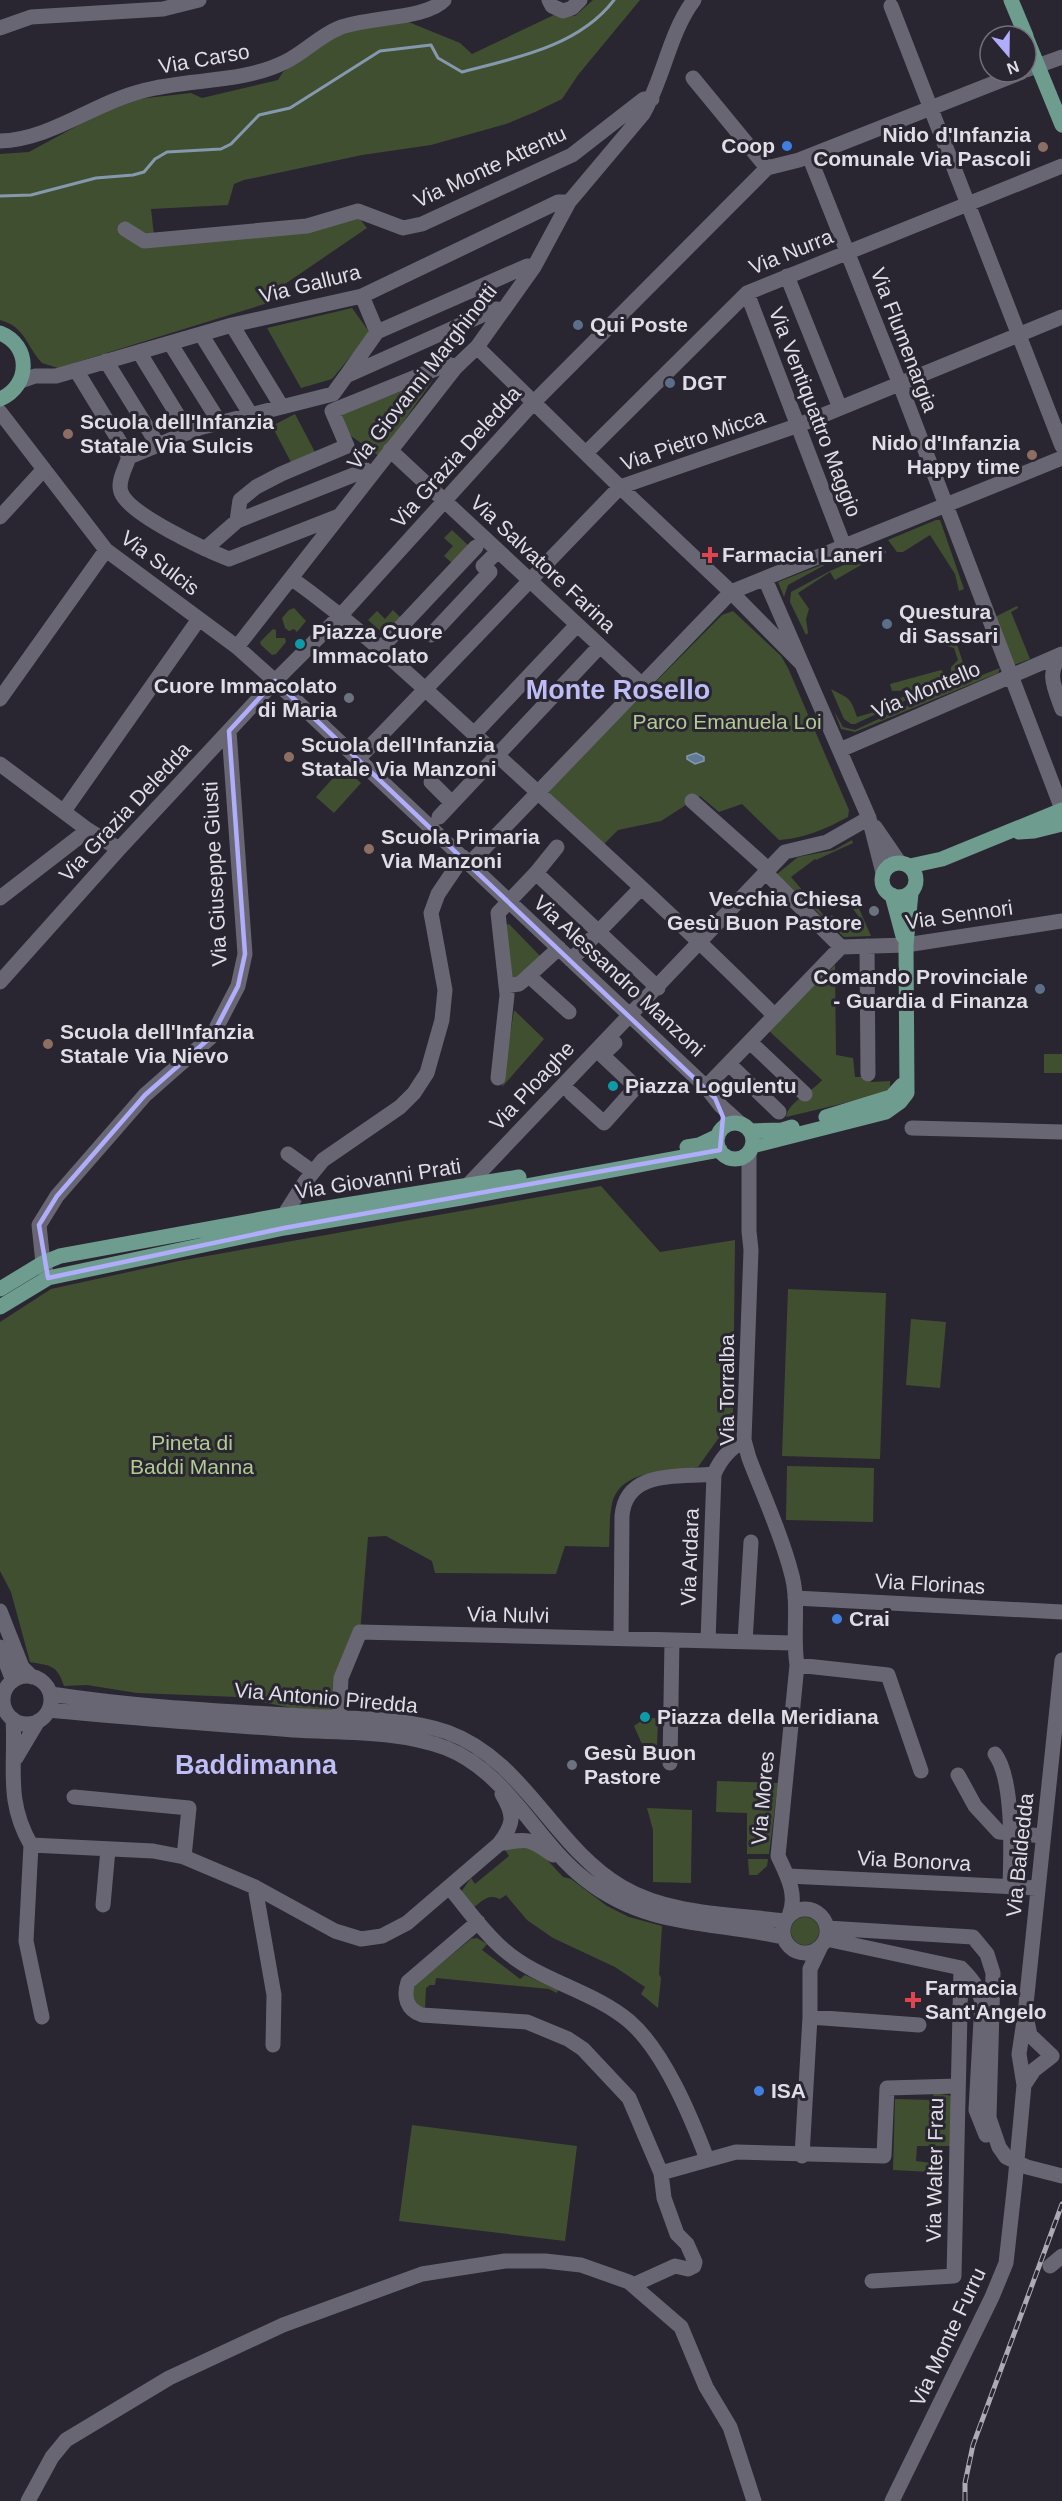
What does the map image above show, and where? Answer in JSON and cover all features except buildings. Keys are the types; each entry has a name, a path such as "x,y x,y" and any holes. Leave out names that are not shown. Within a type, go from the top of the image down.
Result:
{"main road":[{"path":"1011,0 1021,24"},
{"path":"1038,79 1062,124"},
{"path":"0,333 16,344 24,359 21,381 5,396"},
{"path":"906,945 892,895 883,886 883,873 888,867 942,859 1062,810"},
{"path":"1010,832 1034,831 1062,824"},
{"path":"892,895 901,897 914,888 942,859"},
{"path":"746,1142 729,1124 719,1139 726,1156 746,1142 891,1097 908,1078 906,945 915,873 905,864"},
{"name":"Via Giovanni Prati","path":"0,1289 43,1263 60,1256 284,1215 467,1186 699,1145 719,1139"},
{"name":"Via Giovanni Prati","path":"0,1307 48,1278 284,1228 461,1198 719,1139"}],"street":[{"path":"0,27 31,17 199,0"},
{"name":"Via Carso","path":"0,141 15,141 141,91 238,78 285,62 340,27 365,20 423,12 444,0"},
{"path":"549,0 552,6 563,11 573,8 580,0"},
{"name":"Via Giovanni Marghinotti","path":"237,647 370,474 456,367 477,347 534,267 569,202 643,114 652,99 684,13 694,0"},
{"path":"891,6 1062,446"},
{"path":"1038,66 1062,57"},
{"path":"693,78 767,168"},
{"name":"Via Grazia Deledda","path":"0,982 119,849 275,681 341,615 534,402 767,168 809,156 992,84"},
{"name":"Via Monte Attentu","path":"125,229 144,241 298,228 358,211 404,228 422,224 572,155 644,99 652,99"},
{"name":"Via Flumenargia","path":"809,156 899,382 1062,810"},
{"name":"Via Nurra","path":"586,453 747,293 1062,166"},
{"name":"Via Gallura","path":"21,381 35,376 49,377 76,370 232,325 362,296 558,202 569,202"},
{"path":"237,521 240,500 256,487 346,446 332,411 333,394 377,332 527,266 534,267"},
{"path":"787,276 840,408"},
{"name":"Via Ventiquattro Maggio","path":"747,293 844,546"},
{"path":"362,296 377,332"},
{"path":"346,376 496,309 503,310"},
{"name":"Via Pietro Micca","path":"358,759 620,488 799,425 1062,317"},
{"path":"232,325 282,407"},
{"path":"201,334 251,415"},
{"path":"171,343 220,423"},
{"path":"477,347 620,488 731,592 801,663"},
{"path":"139,352 188,432"},
{"path":"24,359 38,372 49,377"},
{"path":"106,362 158,445"},
{"path":"332,411 448,364 456,367"},
{"path":"76,370 129,457"},
{"path":"333,394 188,432 129,457 120,482 120,490 124,497 154,522 229,560 340,515"},
{"name":"Via Sulcis","path":"5,396 15,431"},
{"name":"Via Sulcis","path":"0,412 106,550 237,647 275,681"},
{"name":"Via Salvatore Farina","path":"390,450 641,684"},
{"path":"284,1215 323,1160 400,1107 414,1093 427,1073 442,1020 445,990 431,912 438,894 466,860 538,792 731,592 1062,458"},
{"path":"0,517 44,469"},
{"path":"205,549 237,521 366,470 370,474"},
{"path":"380,650 476,547"},
{"path":"0,699 106,550"},
{"path":"430,635 489,572 483,566 498,551"},
{"path":"291,578 341,615 474,734 699,940 775,1016"},
{"path":"765,579 869,818 883,873"},
{"path":"64,811 199,619"},
{"path":"474,734 577,625"},
{"path":"439,817 600,646"},
{"path":"1062,654 1053,665 1052,675 1062,709"},
{"name":"Via Montello","path":"840,750 1062,654"},
{"name":"Via Alessandro Manzoni","path":"275,681 706,1087 746,1142"},
{"name":"Via Giuseppe Giusti","path":"43,1263 39,1225 57,1196 145,1095 212,1036 238,986 245,954 229,731"},
{"path":"0,765 88,830 119,849"},
{"path":"431,782 452,803"},
{"path":"692,801 767,870 841,947 706,1087"},
{"path":"869,818 905,864"},
{"path":"571,1092 604,1123 636,1087 602,1055 699,940 785,852 827,842 869,818"},
{"path":"0,898 88,830"},
{"path":"498,1078 506,986 498,914 557,847"},
{"path":"536,873 658,988"},
{"path":"572,960 641,888"},
{"name":"Via Sennori","path":"841,947 906,945 1062,921"},
{"path":"867,946 868,1074"},
{"path":"506,986 519,984 559,948"},
{"name":"Via Ploaghe","path":"529,976 569,1011"},
{"name":"Via Ploaghe","path":"467,1186 633,1019"},
{"path":"750,1041 805,1094"},
{"path":"729,1064 778,1112"},
{"path":"719,1139 723,1117 721,1106"},
{"path":"912,1128 1062,1132"},
{"name":"Via Torralba","path":"746,1142 751,1250 744,1440 792,1573 795,1598"},
{"path":"288,1154 313,1172"},
{"path":"43,1263 48,1278"},
{"path":"621,1638 622,1516 623,1504 629,1494 640,1483 655,1478 714,1474 729,1449 744,1440"},
{"name":"Via Ardara","path":"708,1641 714,1474"},
{"path":"745,1641 751,1542"},
{"name":"Via Florinas","path":"795,1598 1062,1612"},
{"name":"Via Mores","path":"787,1918 792,1893 788,1876 778,1856 797,1665 793,1643 795,1598"},
{"path":"0,1611 22,1667 32,1677"},
{"name":"Via Nulvi","path":"339,1718 341,1678 360,1632 793,1643"},
{"path":"670,1763 672,1640"},
{"path":"0,1647 13,1681"},
{"name":"Via Baldedda","path":"1018,2054 1025,2014 1062,1660"},
{"path":"797,1665 888,1675 921,1771"},
{"path":"15,1761 44,1715 51,1694 44,1683 32,1677 26,1676 13,1681 8,1686 4,1700 8,1714 13,1719 25,1724 44,1715"},
{"name":"Via Antonio Piredda","path":"51,1694 171,1707 405,1722 448,1733 485,1752 510,1772 590,1864 623,1888 642,1897 683,1908 787,1918"},
{"name":"Via Antonio Piredda","path":"44,1715 405,1737 445,1748 470,1759 494,1779 568,1865 600,1890 645,1913 788,1943"},
{"path":"13,1719 14,1803 21,1828 31,1845 26,1941 42,2017"},
{"path":"996,1754 1002,1763 1009,1805 1010,1887"},
{"path":"958,1775 975,1806 999,1832 1043,1836"},
{"path":"31,1845 153,1851 184,1857 255,1887 335,1931 361,1939 382,1936 407,1923 499,1844 509,1830 512,1816 494,1779"},
{"path":"74,1797 189,1808 184,1857"},
{"path":"499,1844 532,1840 568,1865"},
{"path":"103,1905 108,1849"},
{"name":"Via Bonorva","path":"788,1876 1038,1888"},
{"path":"255,1887 274,1995 273,2045"},
{"path":"449,1887 503,1949 531,1967 597,2000 628,2021 645,2038 689,2112 707,2159"},
{"path":"660,2173 736,2152 802,2156 810,2017 810,1969 825,1938 822,1917 792,1893"},
{"path":"810,1969 788,1943 787,1918 800,1910 813,1911"},
{"path":"478,1922 408,1982 405,1993 411,2009 422,2015 527,2022 568,2039 600,2065 629,2098 660,2173 664,2198 677,2234 687,2244 696,2262 694,2266 688,2268 675,2266 633,2285"},
{"path":"788,1943 804,1953 825,1938 973,1937 987,1954 993,1973 989,2118 999,2147 1006,2157 1027,2167 1062,2176"},
{"path":"825,1938 961,1968 979,1991 982,2002 976,2110 982,2128 989,2139 999,2147"},
{"path":"958,2086 961,1968"},
{"path":"1025,2014 1030,2035 1057,2057"},
{"path":"810,2017 919,2025"},
{"path":"1018,2054 1057,2057"},
{"name":"Via Monte Furru","path":"892,2501 992,2297 1006,2262 1024,2085 1018,2054"},
{"path":"1024,2085 1034,2070 1057,2057"},
{"name":"Via Walter Frau","path":"802,2156 884,2156 887,2088 958,2086 954,2276 872,2281"},
{"path":"28,2501 52,2457 66,2440 169,2378 284,2325 422,2274 506,2260 580,2265 633,2285 681,2327 706,2387 730,2427 754,2501"}],"highlighted area":[{"path":"275,681 715,1098 723,1117 720,1150 284,1228 48,1278 39,1225 57,1196 145,1095 212,1036 238,986 245,954 229,731"}],"green space":[{"path":"593,0 640,0 578,75 562,99 535,112 506,124 431,145 362,155 244,180 234,184 228,205 151,209 155,244 356,214 367,228 285,284 271,302 58,368 42,363 20,332 9,323 0,320 0,154 29,152 110,108 138,99 191,93 202,98 278,80 283,72 338,35 361,28 406,21 460,43 472,54 556,14 575,16"},
{"path":"352,308 370,333 332,379 301,388 267,328"},
{"path":"433,380 379,456 347,433 339,414"},
{"path":"295,414 316,454 293,466 272,426"},
{"path":"940,520 964,589 959,591 955,574 930,535 903,552 897,552 888,540"},
{"path":"452,530 469,546 452,563 444,556 453,546 444,538"},
{"path":"878,550 886,551 886,553 880,554 835,580 830,572 798,593 809,609 806,619 808,633 806,635 790,602 791,592 830,571"},
{"path":"834,560 788,585 784,597 778,582"},
{"path":"1017,606 1018,608 1011,612 1030,659 1014,665 993,618"},
{"path":"294,608 306,621 297,632 294,629 289,631 285,628 282,618"},
{"path":"393,610 401,618 385,635 368,620 377,611 385,619"},
{"name":"Parco Emanuela Loi","path":"733,611 781,656 788,668 849,810 848,817 815,832 779,840 742,804 719,812 700,796 661,821 618,830 604,844 547,791 722,615"},
{"path":"273,629 276,630 276,638 285,638 286,642 276,654 272,655 260,642"},
{"path":"947,637 950,643 956,641 963,663 955,666 957,674 963,671 972,679 1000,668 998,673 855,732 841,729 834,711 843,727 855,730 945,688 951,683 951,667 958,660 954,648 944,645 942,639"},
{"path":"941,670 944,673 941,683 921,690 892,691 890,684"},
{"path":"831,689 848,699 857,717 891,707 851,724 844,719"},
{"path":"915,696 895,705 894,698"},
{"path":"343,767 361,783 334,813 316,797"},
{"path":"852,840 853,843 815,859 791,877 827,919 832,915 844,929 859,917 848,902 854,897 871,936 844,937 777,874 798,857 834,850"},
{"path":"509,924 540,956 516,978 512,977 506,925"},
{"path":"835,965 836,1055 853,1058 855,1077 868,1077 871,1082 890,1081 890,1087 883,1094 786,1117 791,1106 822,1080 768,1030"},
{"path":"514,1010 544,1039 502,1087"},
{"path":"1044,1054 1062,1054 1062,1073 1044,1073"},
{"name":"Pineta di Baddi Manna","path":"601,1186 660,1252 735,1240 733,1418 698,1467 648,1474 625,1483 617,1492 612,1504 609,1547 565,1546 556,1574 435,1573 432,1561 386,1536 368,1537 360,1632 346,1665 339,1718 238,1697 137,1693 87,1685 64,1686 56,1670 44,1664 30,1662 11,1592 0,1571 0,1322 51,1289 179,1261"},
{"path":"788,1289 886,1293 880,1459 782,1456"},
{"path":"911,1319 946,1322 940,1388 906,1385"},
{"path":"787,1466 874,1468 873,1522 786,1520"},
{"path":"645,1718 655,1718 658,1722 657,1745 652,1747 642,1744 634,1726"},
{"path":"717,1781 778,1783 769,1854 747,1854 747,1813 716,1812"},
{"path":"647,1808 692,1810 691,1883 653,1882 653,1830"},
{"path":"513,1845 538,1850 563,1877 571,1879 607,1906 629,1917 662,1926 658,2008 641,1994 645,1987 615,1967 553,1938 527,1920 506,1895 500,1899 489,1897 473,1908 461,1892 471,1878 475,1884 509,1856 505,1850"},
{"path":"748,1859 768,1859 767,1866 757,1875 749,1875"},
{"path":"805,1917 815,1921 819,1931 815,1941 805,1945 795,1941 791,1931 795,1921"},
{"path":"477,1938 487,1944 482,1950 520,1979 525,1975 558,1990 557,1993 549,1989 436,1978 435,1985 426,1988 425,2008 415,2003 413,1997 415,1985 471,1939"},
{"path":"934,2093 952,2096 952,2146 917,2146 916,2161 932,2163 931,2172 893,2170 895,2099 932,2100"},
{"path":"412,2125 577,2146 565,2241 399,2221"}],"water":[{"path":"696,753 704,757 704,761 695,764 687,759 687,756"}],"waterway":[{"path":"0,196 31,195 96,178 133,175 144,172 155,159 167,152 221,149 231,144 259,115 290,108 380,51 431,45 438,58 462,72 525,55 583,29 600,16 614,0"}],"railway":[{"path":"965,2501 965,2483 973,2445 1062,2204"}],"place":[{"name":"Coop","path":"787,146"},
{"name":"Nido d'Infanzia Comunale Via Pascoli","path":"1043,147"},
{"name":"Qui Poste","path":"578,325"},
{"name":"DGT","path":"670,383"},
{"name":"Scuola dell'Infanzia Statale Via Sulcis","path":"68,434"},
{"name":"Nido d'Infanzia Happy time","path":"1032,455"},
{"name":"Farmacia Laneri","path":"710,555"},
{"name":"Questura di Sassari","path":"887,624"},
{"name":"Piazza Cuore Immacolato","path":"300,644"},
{"name":"Cuore Immacolato di Maria","path":"349,698"},
{"name":"Scuola dell'Infanzia Statale Via Manzoni","path":"289,757"},
{"name":"Scuola Primaria Via Manzoni","path":"369,849"},
{"name":"Vecchia Chiesa Gesù Buon Pastore","path":"874,911"},
{"name":"Comando Provinciale - Guardia d Finanza","path":"1040,989"},
{"name":"Scuola dell'Infanzia Statale Via Nievo","path":"48,1044"},
{"name":"Piazza Logulentu","path":"613,1086"},
{"name":"Crai","path":"837,1619"},
{"name":"Piazza della Meridiana","path":"645,1717"},
{"name":"Gesù Buon Pastore","path":"572,1765"},
{"name":"Farmacia Sant'Angelo","path":"913,2000"},
{"name":"ISA","path":"759,2091"}],"district":[{"name":"Monte Rosello","path":"618,690"},
{"name":"Baddimanna","path":"256,1765"}]}
